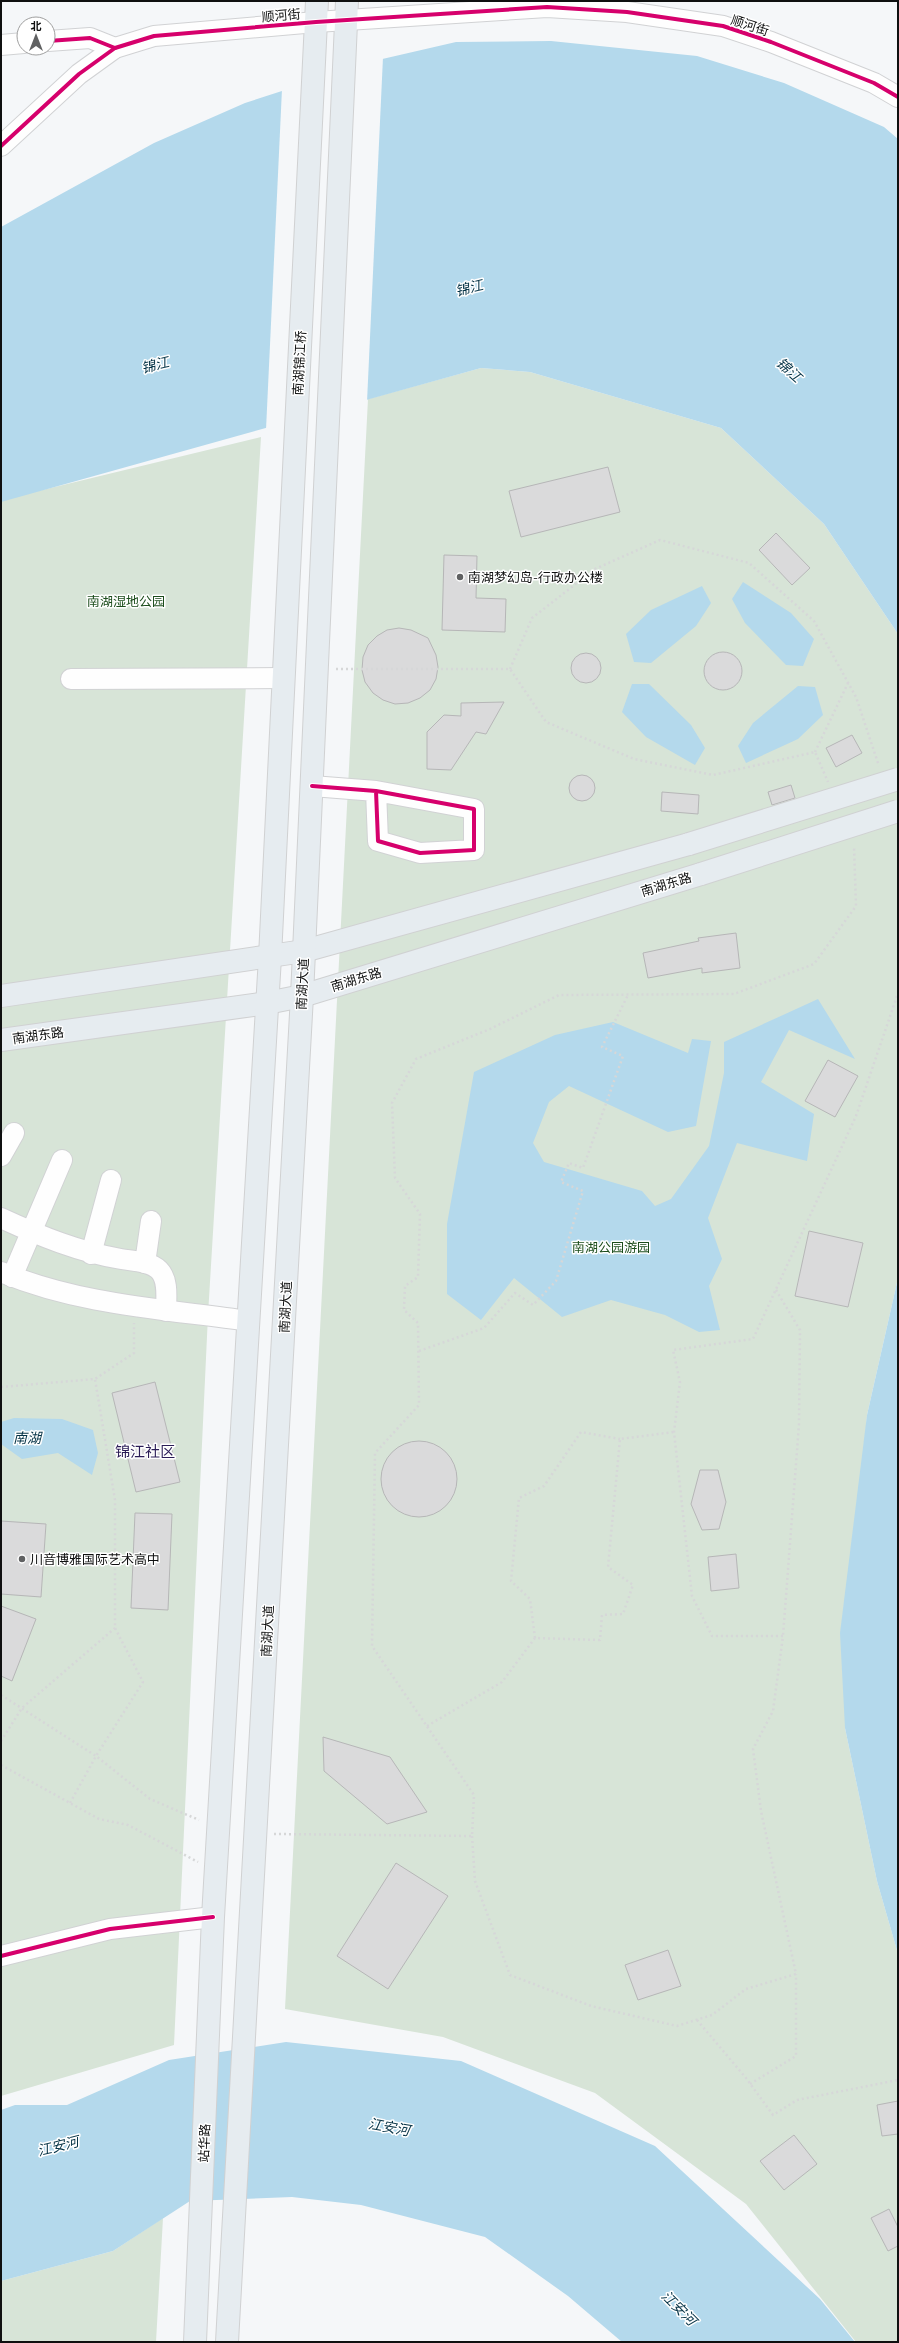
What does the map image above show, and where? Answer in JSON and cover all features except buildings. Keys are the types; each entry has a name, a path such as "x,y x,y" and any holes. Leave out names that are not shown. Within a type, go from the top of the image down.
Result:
{"main road":[{"name":"南湖锦江桥","path":"284,678 316,11"},
{"path":"317,669 343,49 346,11"},
{"name":"南湖大道","path":"226,2342 256,1834 302,996 317,669"},
{"path":"213,1917 270,957 284,678"},
{"path":"1,996 304,951 689,844 889,776"},
{"name":"南湖东路","path":"1,1040 267,1003 302,996 702,874 898,811"},
{"name":"站华路","path":"195,2342 213,1917"}],"street":[{"name":"顺河街","path":"1,146 79,74 115,48 154,36 316,11 547,7 634,13 723,26 771,42 874,83 898,97"},
{"path":"56,40 90,38 115,48"},
{"path":"1,45 16,44"},
{"path":"71,679 284,678"},
{"path":"312,786 376,791 474,809 474,850 420,853 378,841 376,791"},
{"path":"1,1156 14,1133"},
{"path":"62,1160 31,1232 7,1274 54,1290 133,1307 248,1321"},
{"path":"91,1254 111,1180"},
{"path":"1,1218 31,1232 91,1254 145,1263 159,1270 165,1282 166,1311"},
{"path":"145,1263 151,1221"},
{"path":"1,1956 110,1929 213,1917"}],"path":[{"path":"510,669 532,618 595,569 660,540 749,563 814,621 856,696 889,776"},
{"path":"317,669 510,669"},
{"path":"510,669 546,722 634,759 713,776 815,752"},
{"path":"830,788 815,752 848,683"},
{"path":"796,1974 746,1988 712,2015 677,2026 591,2006 510,1975 475,1882 472,1836 474,1795 372,1646 375,1453 419,1405 418,1323 404,1310 405,1286 418,1277 420,1214 395,1178 392,1103 416,1059 490,1029 559,995 734,994 814,964 856,906 854,846 851,839"},
{"path":"783,1636 712,1636 692,1596 674,1432 680,1382 673,1350 753,1339 856,1116 898,993"},
{"path":"419,1351 484,1328 515,1293 533,1305 556,1281 583,1191 561,1182 569,1163 583,1168 623,1056 602,1047 628,995"},
{"path":"750,2084 796,2056 796,1974 761,1811 753,1749 773,1711 783,1636 799,1424 800,1330 775,1290"},
{"path":"1,1387 95,1379 134,1354 133,1307"},
{"path":"70,1803 96,1756 143,1682 116,1628 116,1500 95,1379"},
{"path":"427,1726 502,1682 535,1638 530,1599 511,1581 519,1498 544,1486 581,1432 620,1440 674,1432"},
{"path":"535,1638 600,1640 602,1615 623,1614 633,1584 608,1567 620,1440"},
{"path":"1,1741 22,1708 116,1628"},
{"path":"1,1695 96,1756 150,1799 218,1828"},
{"path":"1,1765 99,1819 128,1825 216,1872"},
{"path":"256,1834 472,1836"},
{"path":"697,2020 750,2084 772,2115 797,2100 898,2080"}],"green space":[{"name":"南湖公园游园","path":"481,368 530,372 721,428 824,524 898,634 898,1278 867,1415 845,1728 877,1881 898,1954 898,2342 856,2342 746,2204 595,2093 443,2037 285,2009 368,399"},
{"name":"南湖湿地公园","path":"261,437 208,1315 174,2045 1,2096 1,500"},
{"path":"163,2218 156,2342 1,2342 1,2281 113,2251"}],"water":[{"name":"锦江","path":"551,41 697,56 784,83 884,127 898,139 898,634 824,524 721,428 530,372 481,368 1,502 1,227 154,143 245,103 378,60 456,42"},
{"path":"743,582 791,613 814,639 803,666 786,665 745,623 732,599"},
{"path":"702,586 711,603 696,626 651,663 634,662 626,634 651,610"},
{"path":"632,684 649,684 691,725 705,748 695,765 646,737 622,712"},
{"path":"798,686 815,687 823,715 798,739 746,763 738,746 753,723"},
{"path":"818,999 855,1059 789,1030 761,1082 814,1114 807,1161 737,1143 708,1218 722,1259 709,1286 720,1330 699,1332 665,1315 611,1300 562,1317 514,1278 481,1320 447,1294 447,1224 474,1072 555,1035 613,1022 688,1053 692,1039 711,1041 696,1126 668,1132 569,1086 549,1102 533,1143 544,1162 642,1191 655,1206 671,1199 709,1146 724,1073 724,1042"},
{"path":"898,1278 898,1954 877,1881 845,1728 840,1633 867,1415"},
{"name":"南湖","path":"14,1418 62,1419 93,1430 98,1453 92,1475 58,1453 22,1459 1,1444 1,1422"},
{"name":"江安河","path":"286,2042 461,2061 655,2146 820,2299 855,2342 622,2342 568,2296 485,2237 361,2205 292,2197 190,2201 113,2251 1,2281 1,2110 15,2105 67,2105 169,2060"}],"pier":[{"path":"383,57 367,402 266,430 282,89"}],"cycle path":[{"path":"1,146 79,74 115,48 154,36 316,22 547,7 627,12 723,26 771,42 874,83 898,97"},
{"path":"56,40 90,38 115,48"},
{"path":"312,786 376,791 474,809 474,850 420,853 378,841 376,791"},
{"path":"1,1956 110,1929 213,1917"}],"place":[{"name":"南湖梦幻岛-行政办公楼","path":"460,577"},
{"name":"川音博雅国际艺术高中","path":"22,1559"}],"district":[{"name":"锦江社区","path":"145,1451"}]}
